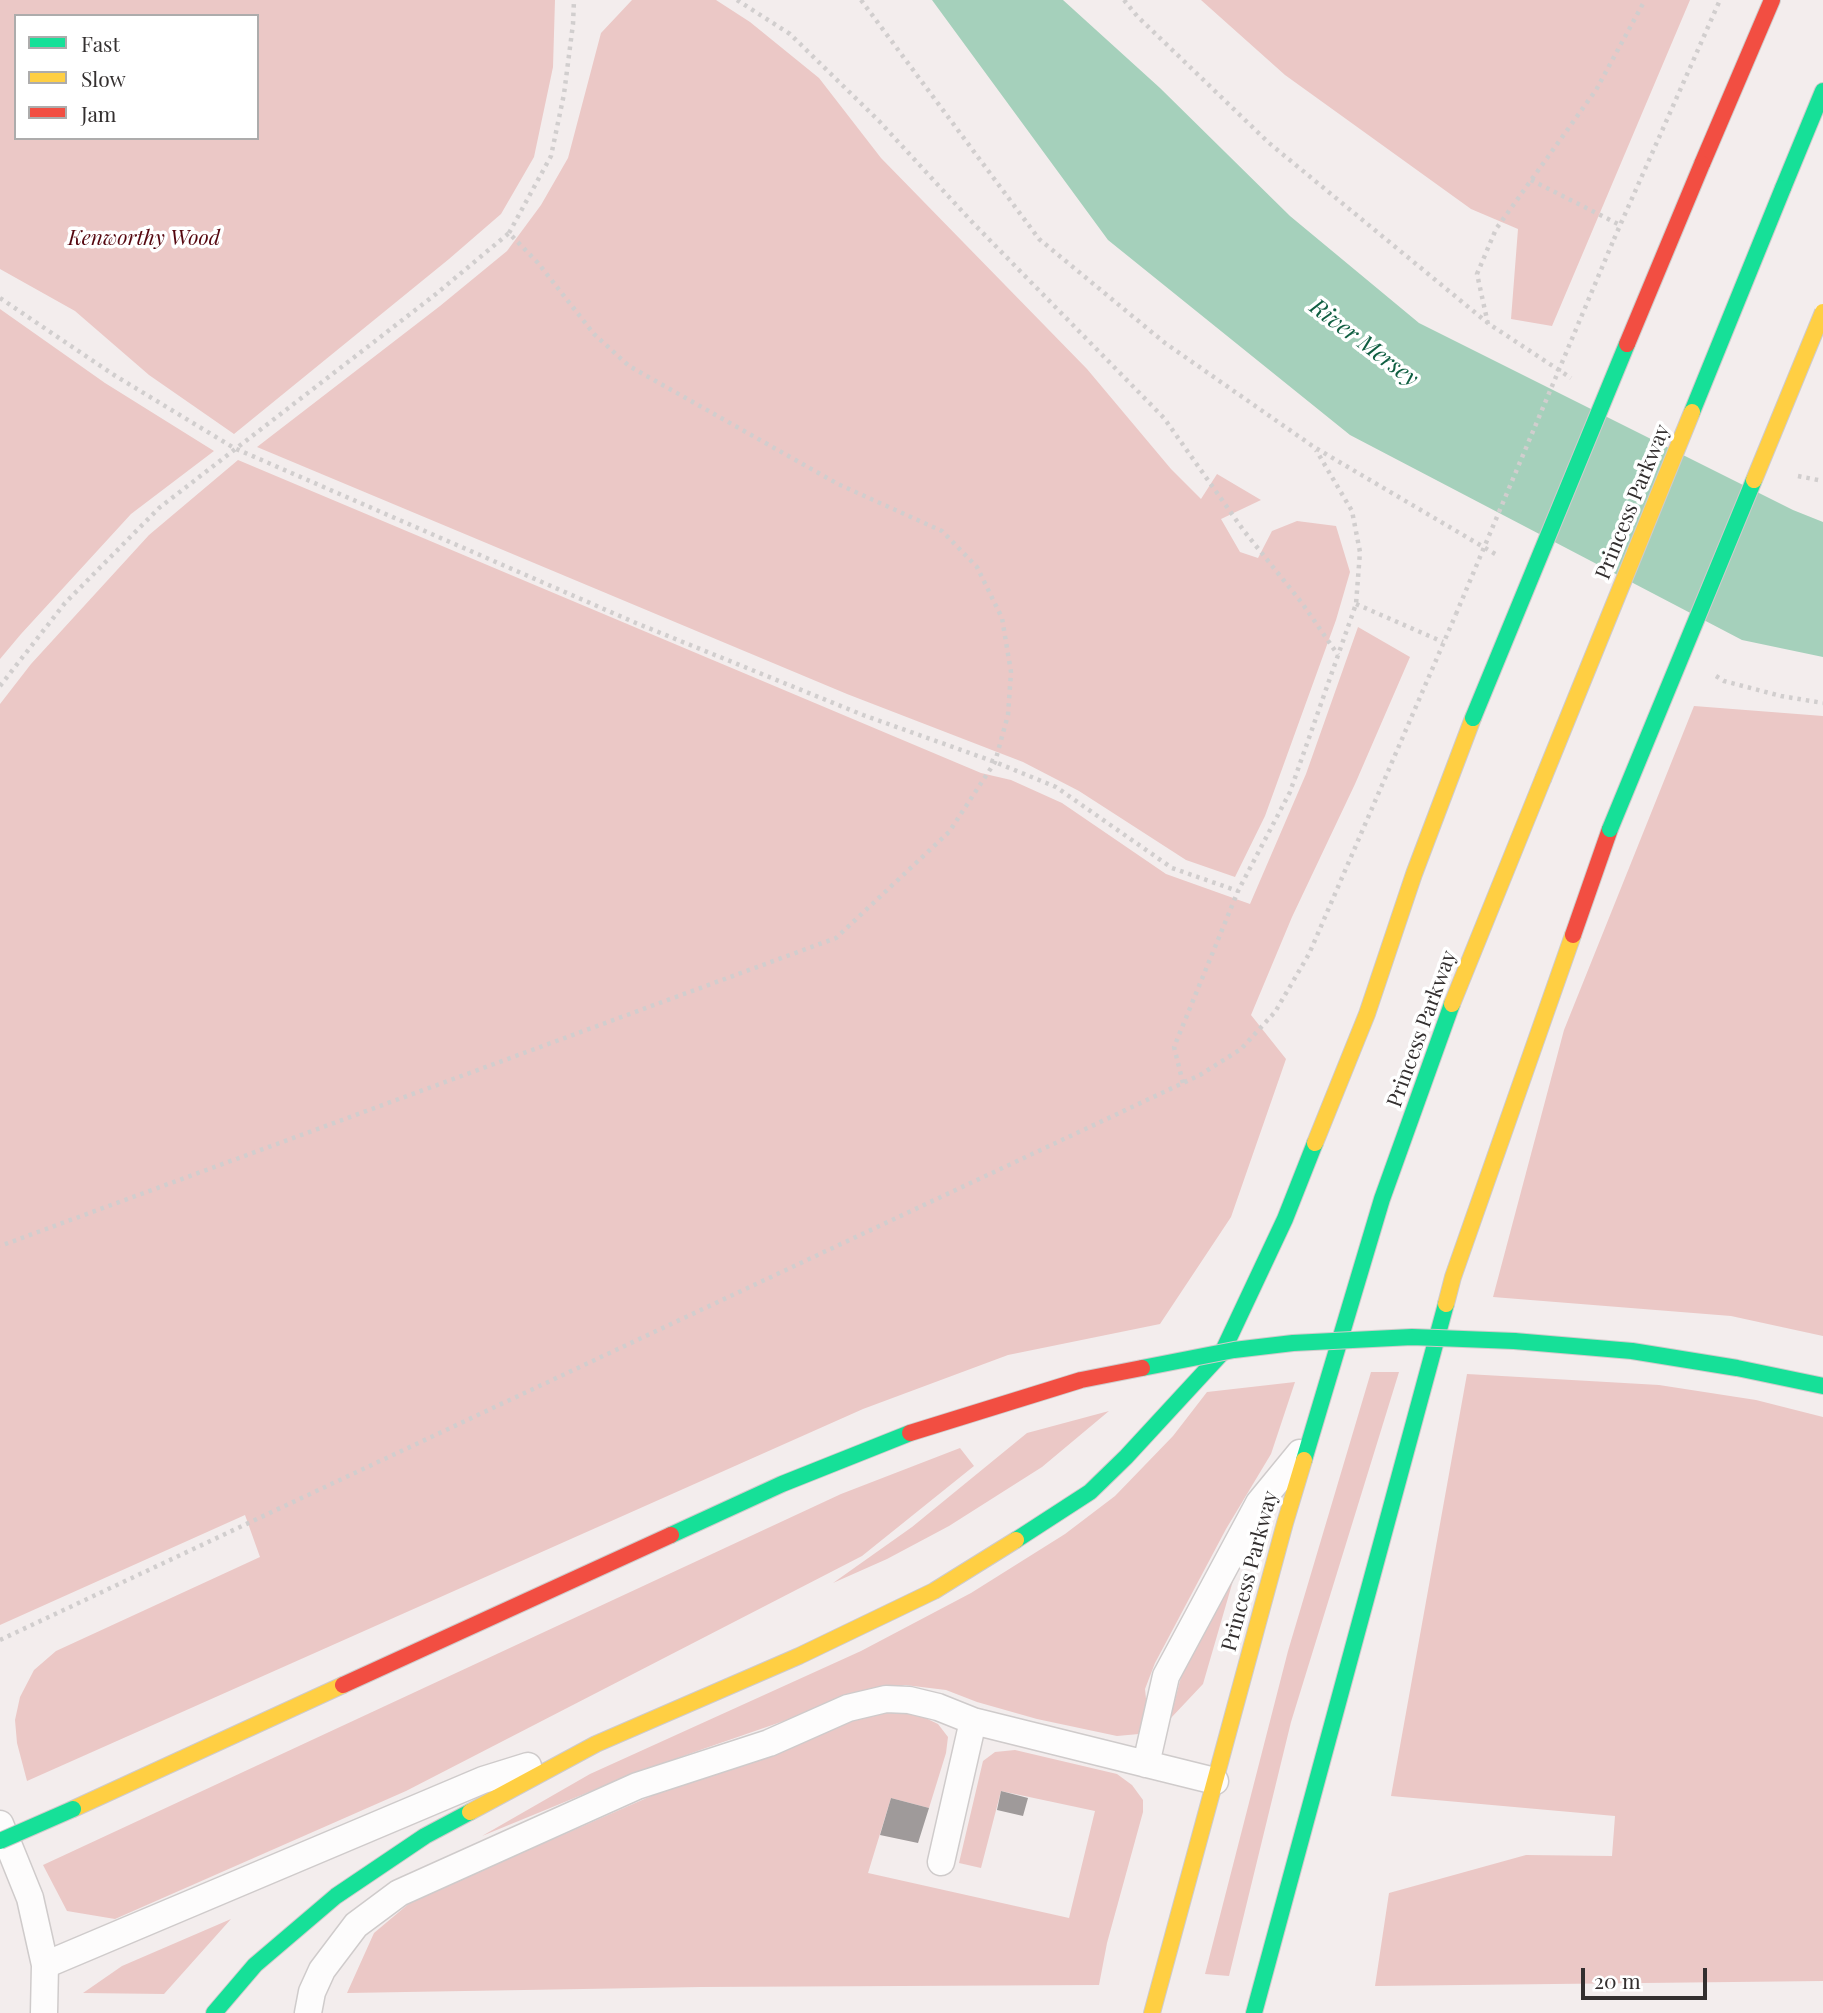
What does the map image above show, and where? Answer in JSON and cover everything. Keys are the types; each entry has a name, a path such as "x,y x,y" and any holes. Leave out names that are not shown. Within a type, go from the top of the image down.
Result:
{"highway":[{"path":"214,2013 255,1965 336,1896 425,1836 596,1744 799,1656 934,1591 1037,1528 1090,1492 1222,1353 1285,1219 1367,1014 1414,874 1473,718 1772,0"},
{"name":"Princess Parkway","path":"1152,2013 1285,1523 1382,1199 1460,982 1823,92"},
{"path":"1254,2013 1452,1277 1609,829 1823,312"},
{"path":"0,1841 782,1485 910,1433 1081,1380 1234,1350 1293,1343 1412,1337 1514,1340 1645,1353 1823,1386"}],"lane":[{"path":"1146,1764 1166,1676 1259,1503 1309,1443"},
{"path":"308,2013 312,1992 322,1970 356,1925 399,1893 637,1786 769,1743 848,1708 886,1699 909,1700 938,1707 973,1721 1215,1781"},
{"path":"941,1862 973,1721"},
{"path":"45,1965 483,1780 596,1744"},
{"path":"0,1824 30,1898 45,1965 44,2013"}],"path":[{"path":"0,686 65,603 159,508 425,302 509,233 551,156 564,94 574,0"},
{"path":"737,0 790,34 879,121 974,224 1164,418 1244,531 1302,603 1338,655"},
{"path":"861,0 1039,239 1165,343 1314,447 1352,511 1360,552 1356,604 1290,792 1238,891 1174,1047 1183,1083"},
{"path":"1124,0 1137,16 1269,143 1489,324 1477,274 1496,229 1596,90 1645,0"},
{"path":"0,1640 1200,1075 1241,1049 1275,1012 1309,954 1620,225 1720,0"},
{"path":"1531,180 1620,225"},
{"path":"0,1246 836,938 949,832 995,762 1008,715 1011,672 1002,618 977,567 942,531 838,484 629,366 594,334 538,263 509,233"},
{"path":"0,298 114,375 234,448 636,623 863,715 995,762 1056,787 1172,868 1238,891"},
{"path":"1356,604 1443,642"}],"green space":[{"name":"Kenworthy Wood","path":"0,0 555,0 553,67 534,157 501,214 234,434 149,375 75,311 0,269"},
{"path":"632,0 716,0 750,22 819,78 881,158 1087,369 1171,469 1201,499 1217,474 1261,500 1221,519 1240,552 1258,558 1272,531 1297,521 1336,526 1350,572 1336,620 1265,816 1235,877 1186,860 1079,791 1023,762 847,694 257,447 507,251 541,205 568,158 601,33"},
{"path":"1201,0 1690,0 1552,326 1511,319 1518,229 1471,209 1285,75"},
{"path":"0,309 105,383 214,451 131,514 0,659"},
{"path":"238,460 981,773 1011,780 1062,803 1166,874 1250,904 1306,774 1358,627 1410,657 1355,784 1292,917 1251,1015 1286,1059 1231,1217 1160,1324 1008,1355 863,1409 27,1781 17,1743 15,1720 20,1697 34,1670 56,1651 260,1557 245,1515 0,1625 0,704 31,664 149,535"},
{"path":"1694,706 1823,716 1823,1336 1731,1316 1493,1297 1564,1030"},
{"path":"1371,1372 1399,1372 1291,1722 1229,1976 1205,1974 1288,1651"},
{"path":"1467,1374 1659,1385 1756,1400 1823,1417 1823,1981 1375,1986 1389,1893 1526,1855 1612,1856 1615,1816 1391,1796"},
{"path":"1295,1382 1271,1454 1226,1529 1155,1663 1145,1689 1149,1728 1139,1734 1117,1736 1037,1719 946,1690 905,1685 859,1695 703,1749 628,1776 482,1836 590,1774 861,1651 971,1593 1065,1534 1115,1496 1173,1436 1207,1392"},
{"path":"1109,1411 1042,1467 949,1526 887,1559 833,1583 912,1527 1027,1433"},
{"path":"960,1448 974,1466 862,1556 406,1791 115,1919 67,1911 43,1865 841,1494"},
{"path":"1239,1560 1203,1684 1170,1719 1182,1673"},
{"path":"884,1710 913,1712 938,1724 948,1737 946,1753 929,1808 891,1798 868,1873 1069,1918 1095,1811 1001,1791 981,1868 959,1863 983,1761 995,1752 1015,1750 1117,1774 1132,1785 1143,1800 1143,1812 1107,1943 1099,1985 701,1987 347,1993 374,1933 412,1901 658,1793 794,1739"},
{"path":"231,1919 164,1994 83,1993 122,1966"}],"water":[{"name":"River Mersey","path":"932,0 1063,0 1160,88 1290,216 1419,323 1793,510 1823,522 1823,657 1742,640 1350,435 1108,240"}],"building":[{"path":"1001,1791 1028,1798 1023,1816 997,1810"},
{"path":"891,1798 929,1808 918,1843 880,1835"}],"traffic: fast":[{"path":"1783,188 1823,91"},
{"path":"1692,412 1783,188"},
{"path":"1473,718 1627,344"},
{"path":"1610,829 1754,480"},
{"path":"1304,1460 1382,1199 1452,1004"},
{"path":"1016,1540 1090,1492 1222,1353 1285,1219 1315,1143"},
{"path":"1254,2013 1446,1304"},
{"path":"1142,1368 1234,1350 1293,1343 1412,1337 1514,1341"},
{"path":"1514,1341 1632,1351 1737,1368 1823,1386"},
{"path":"671,1535 782,1484 910,1433"},
{"path":"0,1841 73,1809"},
{"path":"214,2013 255,1965 336,1896 425,1836 470,1812"}],"traffic: slow":[{"path":"1754,480 1823,312"},
{"path":"1543,779 1692,412"},
{"path":"1315,1143 1367,1014 1414,874 1473,718"},
{"path":"1452,1004 1543,779"},
{"path":"1446,1304 1453,1277 1573,935"},
{"path":"1152,2013 1304,1460"},
{"path":"470,1812 596,1744 799,1656 934,1591 1016,1540"},
{"path":"73,1809 343,1685"}],"traffic: jam":[{"path":"1702,164 1772,0"},
{"path":"1627,344 1702,164"},
{"path":"1573,935 1610,829"},
{"path":"910,1433 1081,1380 1142,1368"},
{"path":"343,1685 671,1535"}]}
